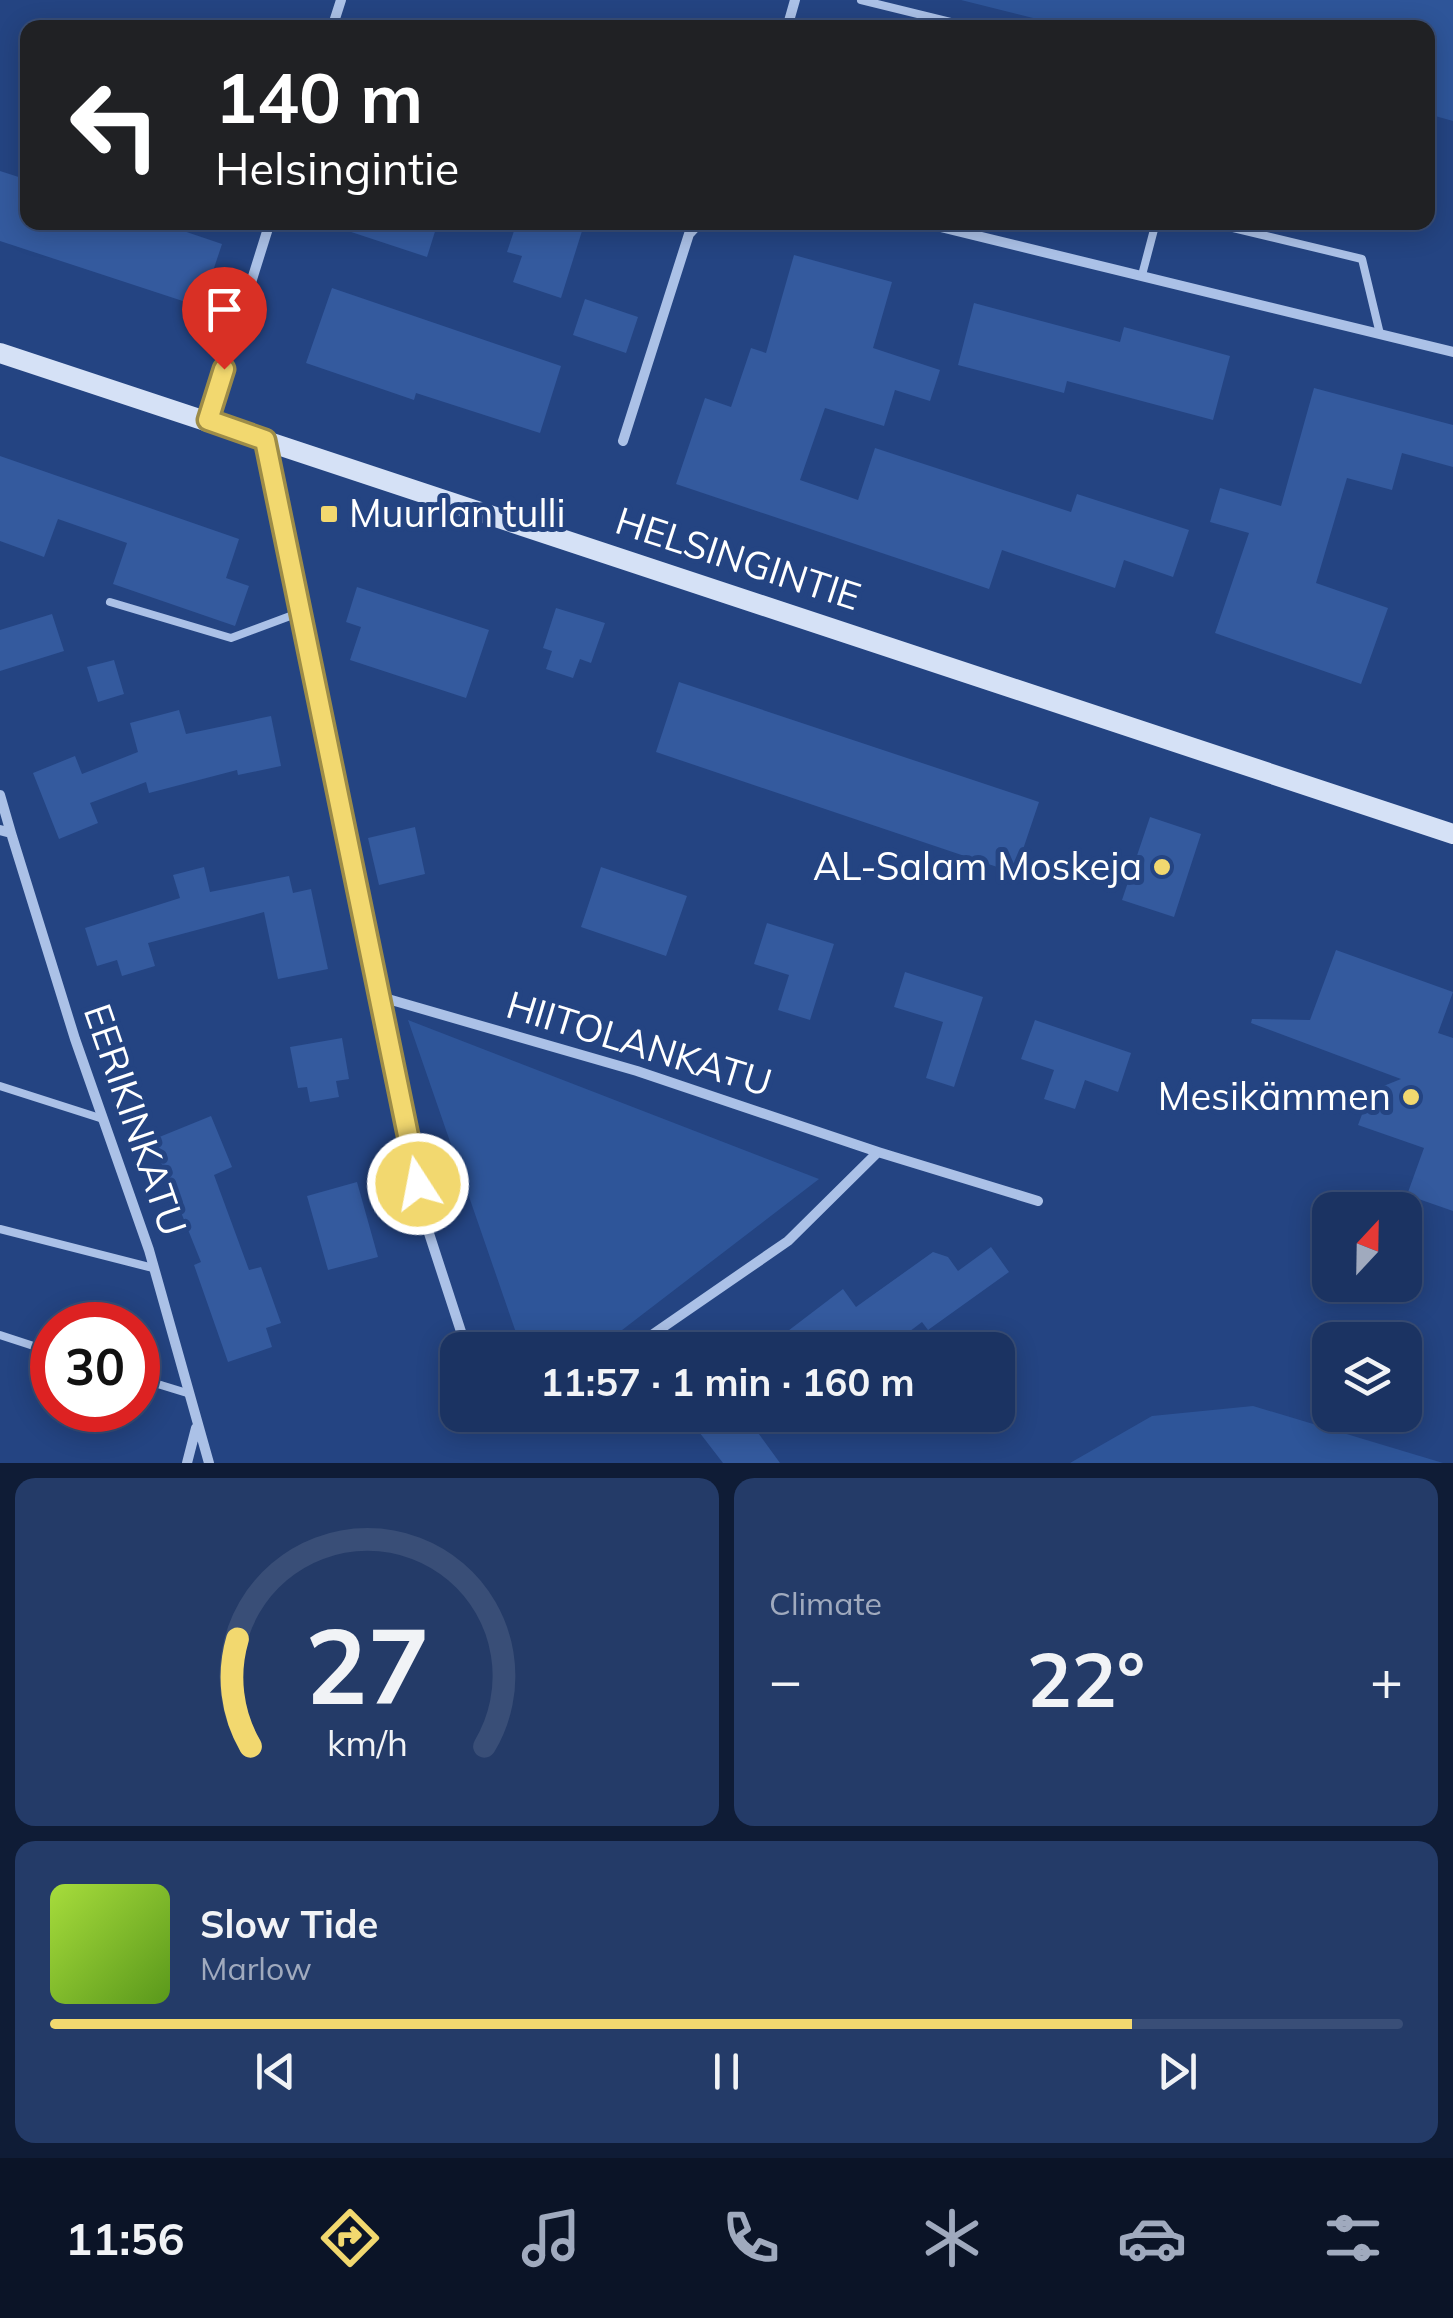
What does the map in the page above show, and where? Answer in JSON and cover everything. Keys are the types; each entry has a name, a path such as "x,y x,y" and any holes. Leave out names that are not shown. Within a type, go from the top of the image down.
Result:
{"main road":[{"name":"HELSINGINTIE","path":"0,353 1453,834"}],"street":[{"path":"208,420 267,230"},
{"path":"624,441 693,230"},
{"path":"953,230 1453,352"},
{"path":"265,440 425,1221 461,1332"},
{"name":"EERIKINKATU","path":"0,795 6,832 154,1268 196,1428 209,1463"},
{"name":"HIITOLANKATU","path":"381,997 637,1071 1038,1201"},
{"path":"656,1332 788,1241 878,1152"},
{"name":"EERIKINKATU","path":"187,1463 196,1428"}],"lane":[{"path":"861,0 942,20"},
{"path":"1142,276 1154,230"},
{"path":"1240,230 1362,260 1380,334"},
{"path":"110,602 231,638 300,612"},
{"path":"0,1086 102,1119"},
{"path":"0,1229 154,1268"},
{"path":"0,1336 30,1345"},
{"path":"160,1385 187,1393"}],"shaded area":[{"path":"961,0 1453,0 1453,121 1435,116 1435,20 1041,20"},
{"path":"408,1020 819,1179 619,1332 516,1332"},
{"path":"1253,1406 1312,1424 1312,1432 1340,1432 1443,1463 1070,1463 1152,1416"}],"building":[{"path":"0,171 20,177 20,230 181,230 222,244 201,307 0,241"},
{"path":"345,230 435,230 427,257"},
{"path":"514,230 582,231 561,298 513,282 522,256 507,252"},
{"path":"794,255 892,282 873,348 940,370 930,401 895,390 884,426 825,408 800,480 858,500 875,448 1071,512 1077,494 1189,530 1173,577 1124,560 1115,588 1002,550 989,589 676,484 705,398 731,407 751,348 766,353"},
{"path":"332,288 561,366 540,433 416,393 414,400 306,363"},
{"path":"585,299 638,317 626,353 573,335"},
{"path":"974,303 1120,342 1124,327 1230,356 1213,420 1067,381 1064,393 958,365"},
{"path":"1314,388 1453,425 1453,467 1402,453 1392,490 1347,478 1316,583 1388,608 1361,684 1215,633 1249,533 1210,522 1220,488 1281,506"},
{"path":"0,456 239,539 226,578 249,586 235,626 113,584 127,543 58,519 44,557 0,541"},
{"path":"357,587 489,630 466,698 350,660 361,627 346,622"},
{"path":"556,608 605,623 591,663 580,659 573,678 546,669 552,651 543,648"},
{"path":"52,614 64,651 0,671 0,630"},
{"path":"114,660 124,694 98,702 87,667"},
{"path":"679,682 1039,802 1015,873 656,752"},
{"path":"179,710 186,734 271,716 281,766 238,775 237,770 149,793 146,782 90,803 98,823 59,839 33,773 75,756 82,774 138,752 130,723"},
{"name":"AL-Salam Moskeja","path":"1150,817 1201,834 1174,917 1122,900"},
{"path":"415,827 425,874 379,885 368,838"},
{"path":"204,867 210,892 289,876 293,893 311,889 328,969 278,979 264,912 148,943 155,966 122,976 117,960 97,966 85,928 180,898 173,875"},
{"path":"601,867 687,896 666,956 581,927"},
{"path":"767,923 834,944 810,1020 778,1010 789,975 754,964"},
{"name":"Mesikämmen","path":"1336,950 1453,992 1438,1033 1453,1038 1453,1211 1422,1200 1422,1192 1408,1192 1424,1148 1358,1125 1371,1091 1401,1079 1251,1023 1252,1019 1310,1020"},
{"path":"905,972 983,997 954,1087 926,1078 943,1022 894,1007"},
{"path":"1035,1020 1131,1053 1118,1092 1085,1080 1075,1109 1044,1099 1054,1070 1021,1059"},
{"path":"342,1038 349,1079 336,1081 339,1097 310,1102 307,1087 298,1088 290,1047"},
{"path":"211,1116 232,1167 214,1175 249,1270 261,1267 281,1323 266,1328 272,1347 228,1362 194,1265 201,1262 152,1140"},
{"path":"357,1182 378,1257 328,1270 307,1196"},
{"path":"991,1247 1009,1272 928,1330 922,1322 909,1332 787,1332 843,1289 856,1307 933,1252 948,1257 958,1271"},
{"path":"699,1432 757,1432 780,1463 723,1463"}],"place":[{"name":"Muurlan tulli","path":"329,514"},
{"name":"AL-Salam Moskeja","path":"1162,867"},
{"name":"Mesikämmen","path":"1411,1097"}],"route":[{"path":"224,369 208,420 265,440 418,1184"}]}
